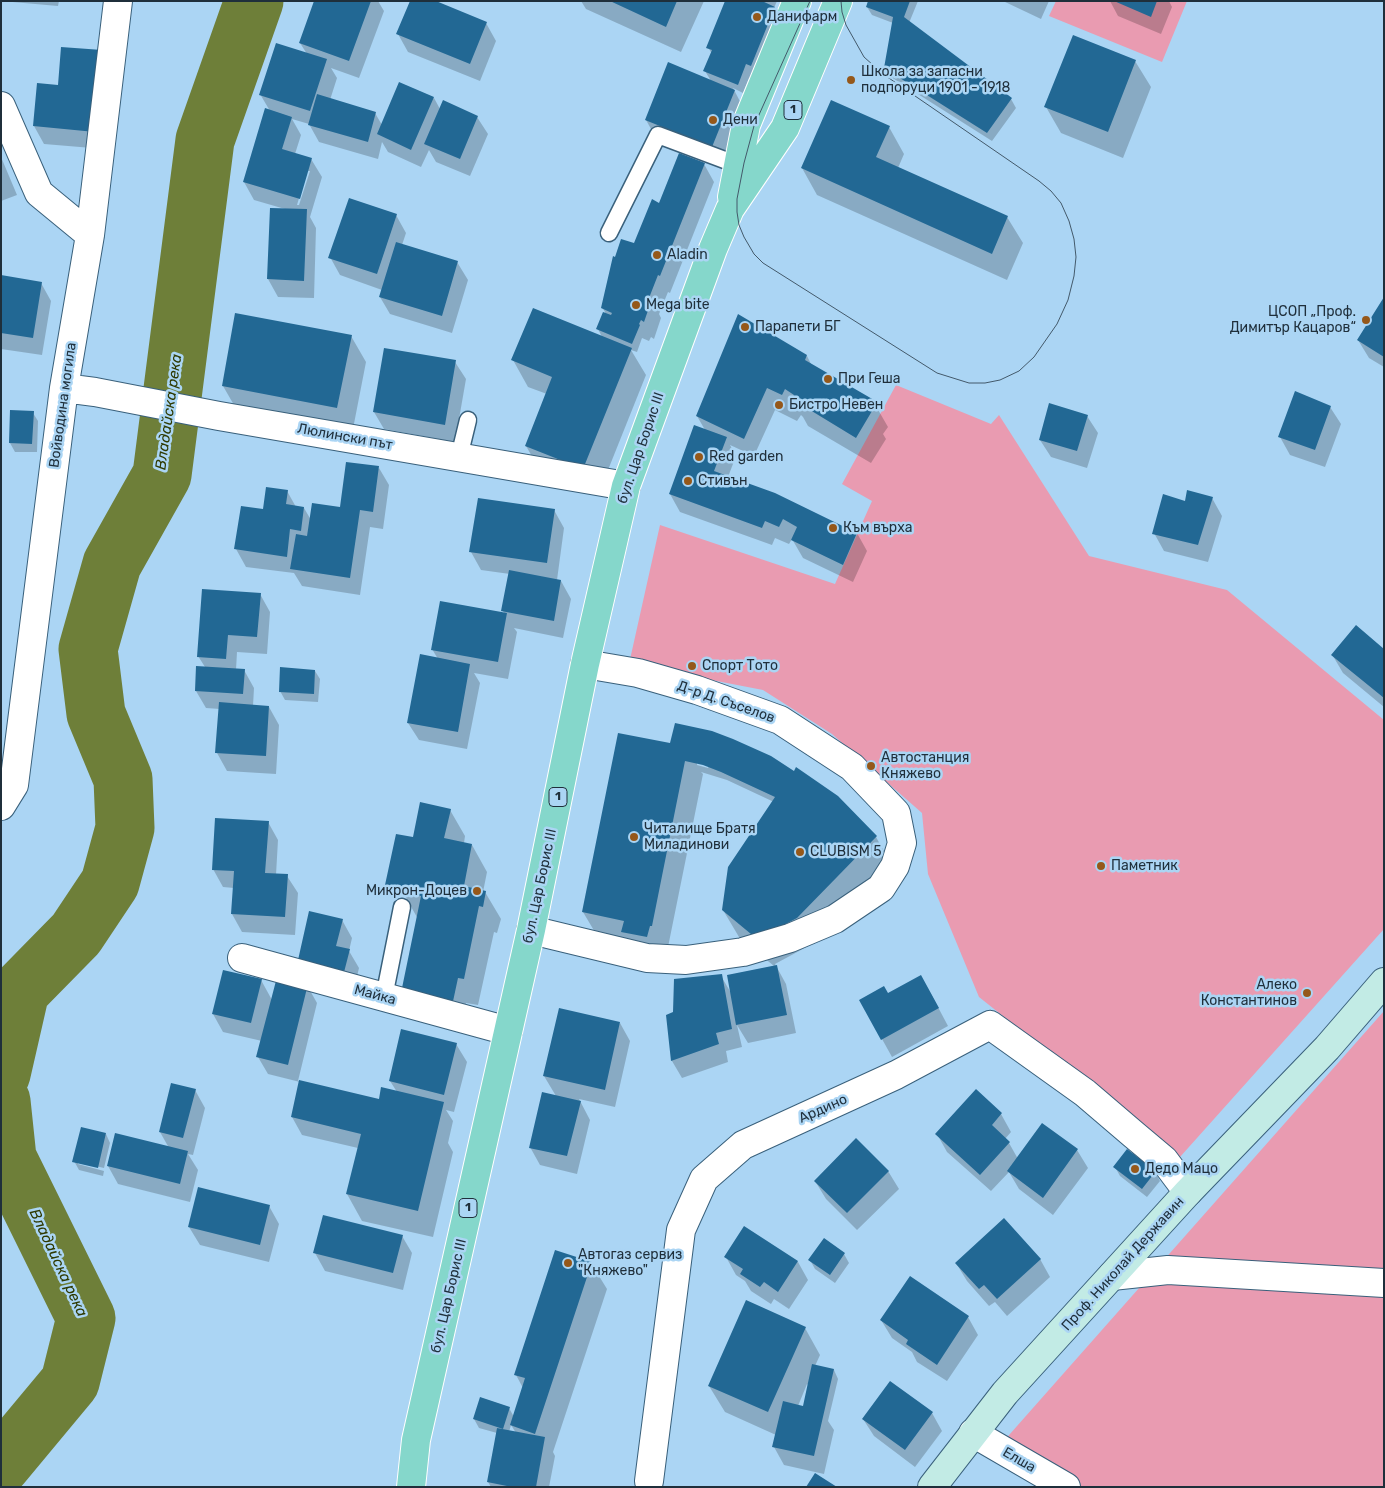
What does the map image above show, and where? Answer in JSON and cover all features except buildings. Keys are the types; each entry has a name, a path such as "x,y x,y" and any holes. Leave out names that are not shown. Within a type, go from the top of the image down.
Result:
{"main road":[{"name":"бул. Цар Борис III","path":"730,209 746,124 798,1"},
{"name":"бул. Цар Борис III","path":"410,1487 416,1440 531,930 585,664 626,486 713,249 730,209 785,128 838,1"},
{"name":"Проф. Николай Державин","path":"932,1487 1005,1393 1188,1192 1327,1048 1384,982"}],"street":[{"name":"Войводина могила","path":"1,806 14,785 64,388 90,236 118,1"},
{"path":"1,106 39,193 90,236"},
{"name":"Люлински път","path":"64,388 626,486"},
{"name":"Д-р Д. Съселов","path":"531,930 647,958 686,960 743,952 790,938 835,919 881,888 895,866 902,843 896,813 852,767 780,720 697,690 638,673 585,664"},
{"name":"Майка","path":"242,958 508,1031"},
{"name":"Ардино","path":"649,1481 681,1230 704,1178 743,1145 896,1076 990,1024 1085,1093 1164,1160 1188,1192"},
{"path":"1112,1276 1168,1270 1384,1283"},
{"name":"Елша","path":"973,1432 1066,1487"}],"lane":[{"path":"609,233 658,134 738,165"},
{"path":"459,457 468,420"},
{"path":"384,997 402,907"}],"shaded area":[{"path":"1056,1 1187,1 1162,62 1049,16"},
{"path":"896,385 991,424 999,415 1089,556 1227,590 1384,720 1384,929 1180,1157 979,997 928,874 922,813 832,734 763,690 629,664 660,525 835,584 872,501 842,484"},
{"path":"1384,1011 1384,1487 1080,1487 1002,1443"}],"waterway":[{"name":"Владайска река","path":"1,1074 20,991 76,934 110,883 125,828 123,779 96,714 88,649 112,564 162,475 205,140 254,1"},
{"name":"Владайска река","path":"1,1101 7,1158 86,1318 70,1382 1,1465"}],"tram line":[{"path":"810,1 754,126 737,199 739,225 744,237 754,254 763,263 937,373 969,383 985,383 1000,380 1019,371 1034,357 1057,324 1068,300 1074,276 1076,257 1069,221 1061,203 1039,181 883,74 864,57 846,25 841,1"}],"place":[{"name":"Данифарм","path":"757,17"},
{"name":"Школа за запасни подпоруци 1901 - 1918","path":"851,80"},
{"name":"Дени","path":"713,120"},
{"name":"Aladin","path":"657,255"},
{"name":"Mega bite","path":"636,305"},
{"name":"ЦСОП „Проф. Димитър Кацаров“","path":"1366,320"},
{"name":"Парапети БГ","path":"745,327"},
{"name":"При Геша","path":"828,379"},
{"name":"Бистро Невен","path":"779,405"},
{"name":"Red garden","path":"699,457"},
{"name":"Стивън","path":"688,481"},
{"name":"Към върха","path":"833,528"},
{"name":"Спорт Тото","path":"692,666"},
{"name":"Автостанция Княжево","path":"871,766"},
{"name":"Читалище Братя Миладинови","path":"634,837"},
{"name":"CLUBISM 5","path":"800,852"},
{"name":"Паметник","path":"1101,866"},
{"name":"Микрон-Доцев","path":"477,891"},
{"name":"Алеко Константинов","path":"1307,993"},
{"name":"Дедо Мацо","path":"1135,1169"},
{"name":"Автогаз сервиз \"Княжево\"","path":"568,1263"}]}
